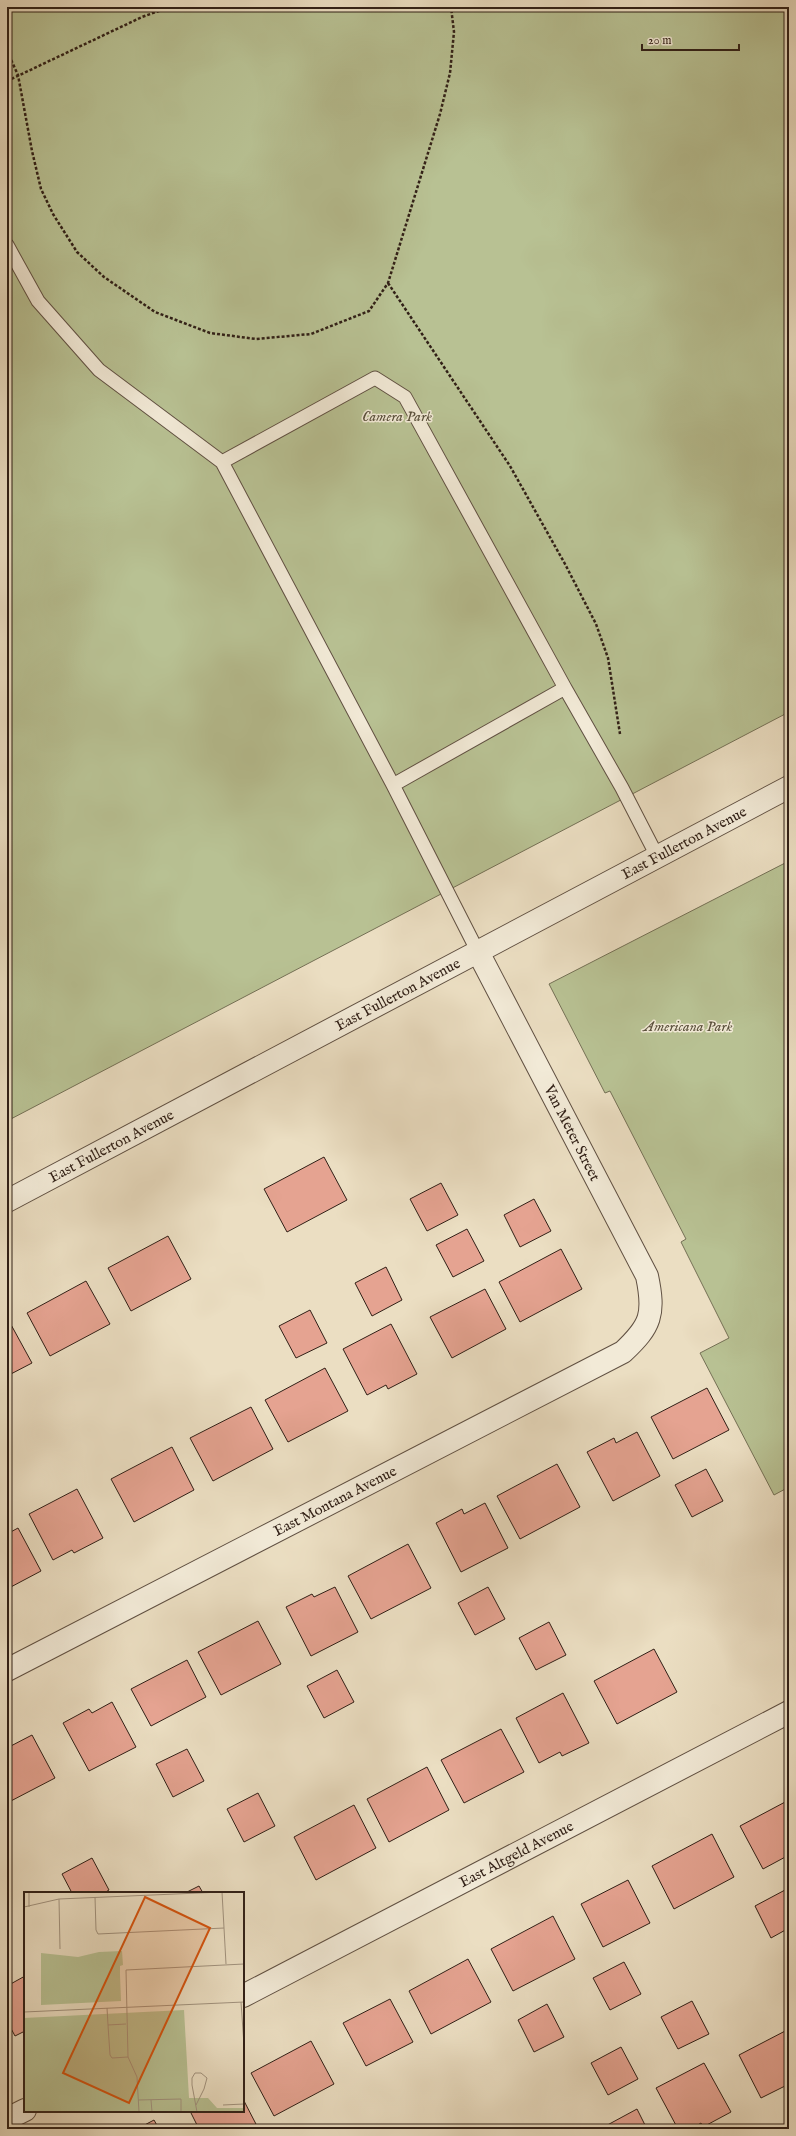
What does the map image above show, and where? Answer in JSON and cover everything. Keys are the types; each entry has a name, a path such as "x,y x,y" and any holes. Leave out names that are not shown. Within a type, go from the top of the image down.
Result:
{"street":[{"name":"East Fullerton Avenue","path":"7,1202 789,787"},
{"name":"Van Meter Street","path":"478,952 646,1276 651,1297 650,1317"},
{"name":"East Montana Avenue","path":"7,1670 623,1352 640,1336 650,1317"},
{"name":"East Altgeld Avenue","path":"244,1995 789,1712"},
{"path":"7,2119 24,2110"}],"lane":[{"path":"7,245 38,301 99,370 222,462 393,786 478,952"},
{"path":"222,462 375,378 406,397 565,688 622,788 657,856"},
{"path":"393,786 565,688"}],"path":[{"path":"7,81 142,17 170,7"},
{"path":"7,51 18,75 41,189 53,214 77,252 104,277 154,312 210,333 256,339 311,334 368,311 388,282 447,87 454,32 451,7"},
{"path":"388,282 510,466 596,624 608,658 620,737"}],"green space":[{"name":"Camera Park","path":"7,7 789,7 789,712 7,1121"},
{"name":"Americana Park","path":"789,861 789,1487 774,1495 700,1353 729,1338 681,1242 686,1239 610,1091 605,1093 549,984"}],"building":[{"path":"324,1157 347,1200 287,1232 264,1189"},
{"path":"441,1183 458,1215 427,1231 410,1199"},
{"path":"534,1199 551,1231 520,1247 504,1215"},
{"path":"467,1229 484,1261 453,1277 436,1245"},
{"path":"168,1236 191,1279 131,1311 108,1268"},
{"path":"561,1249 582,1289 520,1322 499,1282"},
{"path":"386,1267 402,1300 372,1316 355,1283"},
{"path":"86,1281 110,1324 50,1356 27,1313"},
{"path":"485,1289 506,1329 452,1358 430,1317"},
{"path":"310,1310 327,1343 296,1358 279,1326"},
{"path":"9,1321 32,1363 7,1376 7,1322"},
{"path":"391,1324 417,1374 388,1389 386,1385 367,1395 343,1349"},
{"path":"325,1368 348,1411 288,1442 265,1400"},
{"path":"707,1388 729,1430 673,1459 651,1417"},
{"path":"251,1407 273,1449 213,1481 190,1438"},
{"path":"637,1432 660,1476 613,1501 587,1452 614,1438 616,1443"},
{"path":"172,1447 194,1490 134,1522 111,1479"},
{"path":"557,1464 580,1507 520,1539 497,1496"},
{"path":"706,1469 723,1501 692,1517 675,1485"},
{"path":"77,1489 103,1538 74,1553 72,1550 53,1560 29,1514"},
{"path":"485,1503 508,1548 461,1572 436,1523 462,1509 464,1514"},
{"path":"18,1528 41,1571 7,1589 7,1534"},
{"path":"408,1544 431,1588 371,1619 348,1576"},
{"path":"335,1587 358,1632 311,1656 286,1607 312,1594 314,1597"},
{"path":"488,1587 505,1619 475,1635 458,1603"},
{"path":"258,1621 281,1664 221,1695 198,1652"},
{"path":"549,1622 566,1655 536,1670 519,1638"},
{"path":"654,1649 677,1692 617,1724 594,1681"},
{"path":"187,1660 206,1697 151,1726 131,1689"},
{"path":"337,1670 354,1702 324,1718 307,1686"},
{"path":"563,1693 589,1743 562,1756 560,1752 539,1763 516,1718"},
{"path":"112,1702 136,1747 89,1771 63,1723 89,1709 92,1713"},
{"path":"501,1729 524,1772 464,1803 441,1760"},
{"path":"32,1735 55,1778 7,1803 7,1748"},
{"path":"187,1749 204,1781 173,1797 156,1764"},
{"path":"427,1767 449,1810 389,1842 367,1799"},
{"path":"258,1793 275,1826 244,1842 227,1809"},
{"path":"787,1801 789,1804 789,1855 763,1869 740,1826"},
{"path":"354,1805 376,1848 316,1880 294,1837"},
{"path":"712,1834 734,1877 674,1909 652,1866"},
{"path":"92,1858 109,1890 106,1892 71,1892 62,1874"},
{"path":"628,1880 650,1923 603,1947 581,1904"},
{"path":"199,1886 202,1892 187,1892"},
{"path":"785,1890 789,1897 789,1928 771,1938 755,1906"},
{"path":"553,1916 575,1959 513,1991 491,1949"},
{"path":"468,1959 491,2002 431,2034 409,1991"},
{"path":"624,1962 641,1994 610,2010 593,1978"},
{"path":"24,1977 24,2032 15,2036 7,2021 7,1986"},
{"path":"390,1999 413,2042 366,2066 343,2023"},
{"path":"692,2001 709,2034 678,2049 661,2017"},
{"path":"547,2004 564,2037 534,2052 518,2020"},
{"path":"789,2029 789,2084 761,2098 739,2055"},
{"path":"311,2041 334,2084 274,2116 251,2073"},
{"path":"621,2047 638,2079 608,2095 591,2063"},
{"path":"704,2063 731,2112 703,2127 701,2123 691,2129 678,2129 656,2088"},
{"path":"244,2101 257,2126 252,2129 199,2129 190,2112 244,2112"},
{"path":"637,2109 647,2129 600,2129"},
{"path":"154,2120 159,2129 137,2129"}]}
